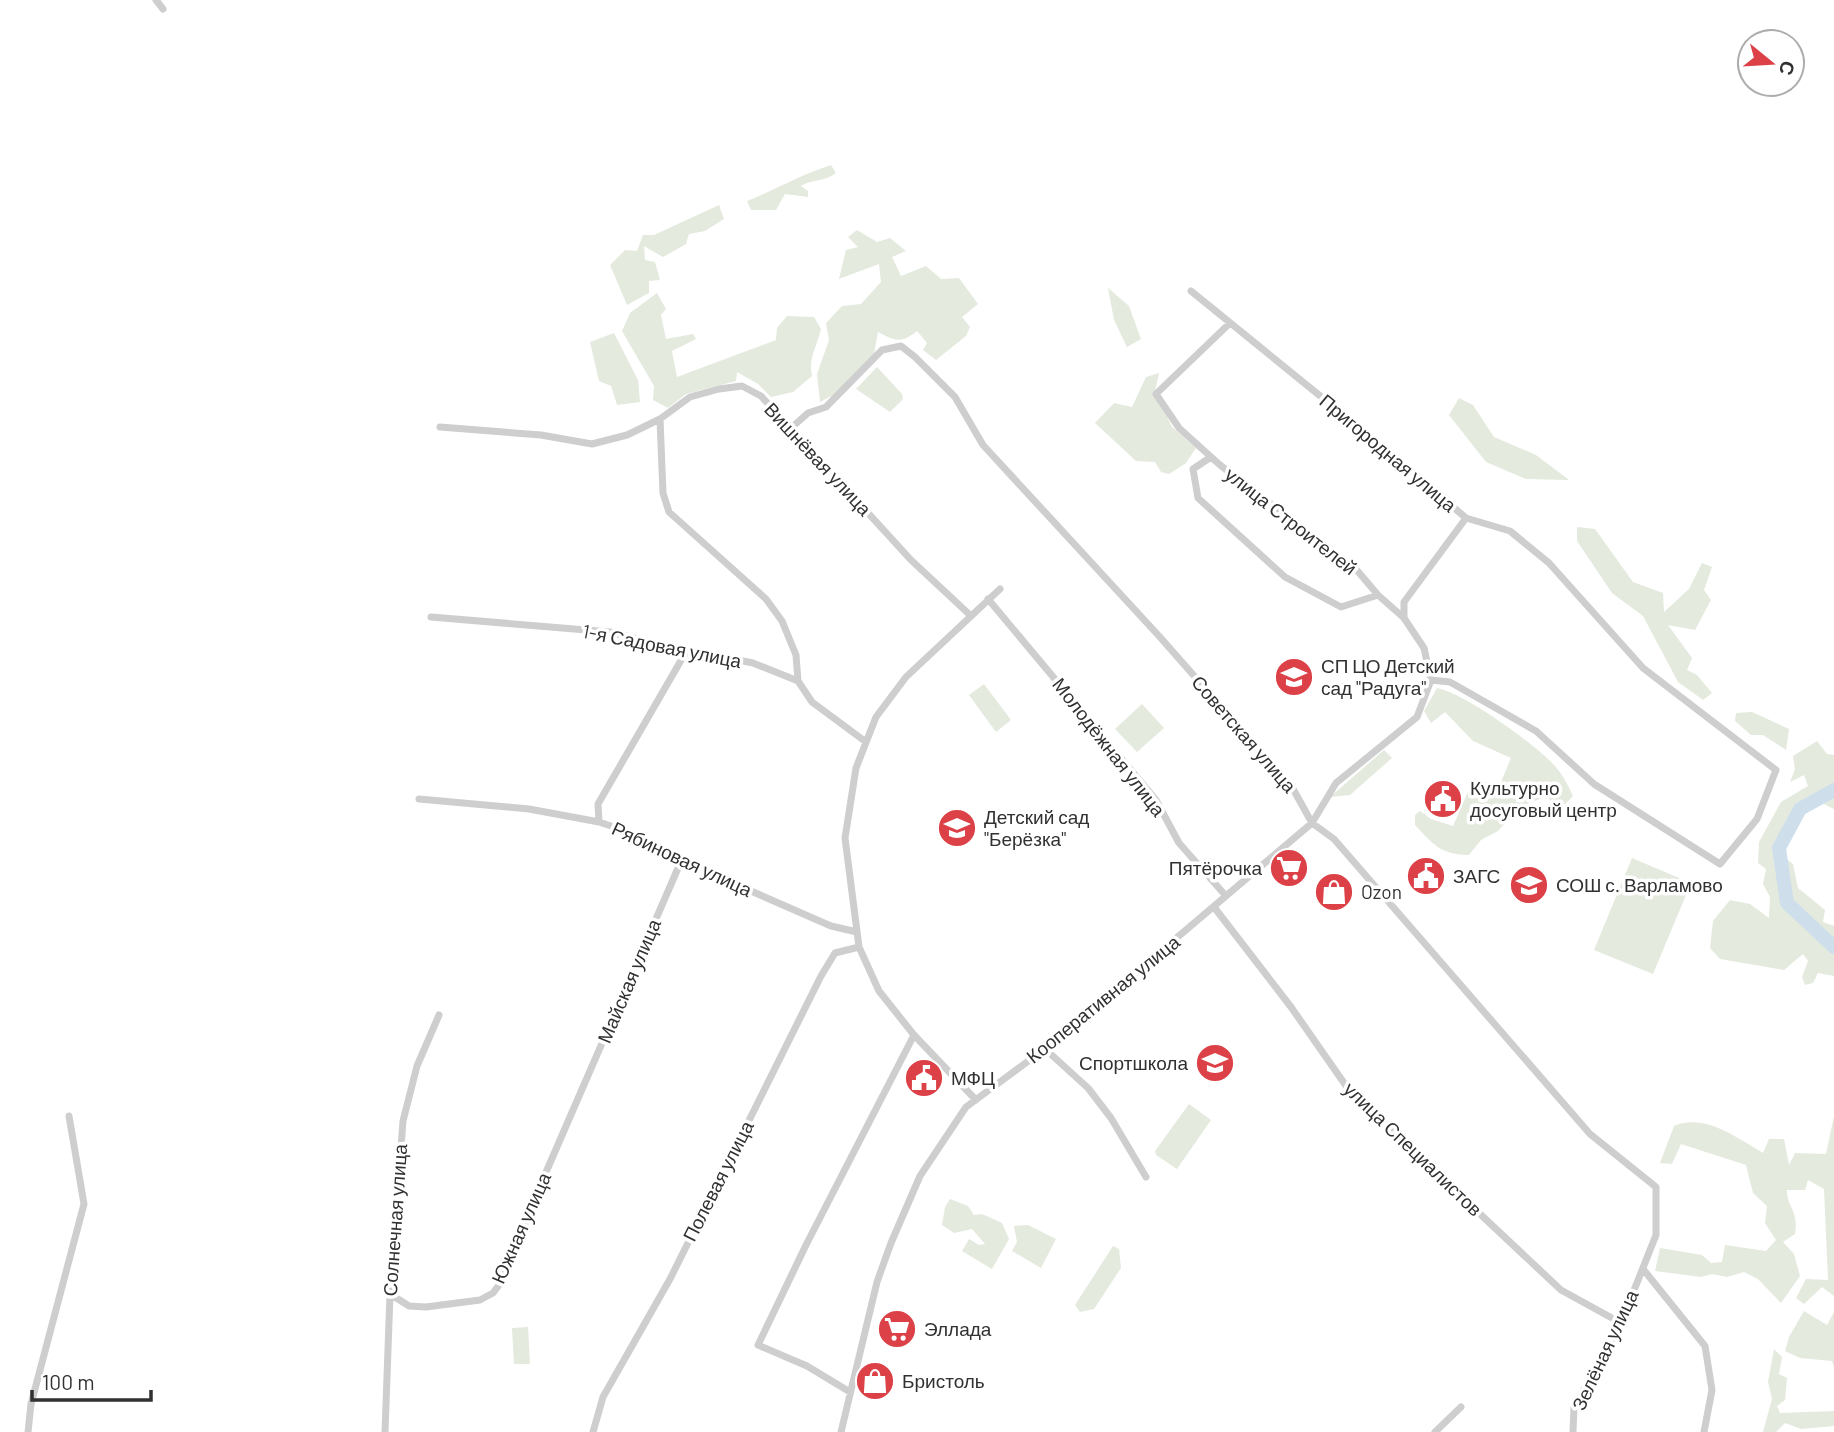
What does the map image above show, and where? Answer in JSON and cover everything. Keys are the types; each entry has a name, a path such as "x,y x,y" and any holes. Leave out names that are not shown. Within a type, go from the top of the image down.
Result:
{"street":[{"path":"156,0 163,9"},
{"name":"Пригородная улица","path":"1191,291 1466,518 1510,531 1549,563 1643,668 1776,770 1757,819 1720,864 1594,783 1536,731 1450,681 1430,680"},
{"name":"улица Строителей","path":"1230,323 1156,394 1179,428 1211,457 1354,568 1378,595 1404,618 1424,648 1430,680"},
{"name":"Советская улица","path":"790,429 808,413 826,407 882,350 901,345 955,397 983,445 1159,636 1292,787 1312,823 1334,839 1590,1134 1646,1180"},
{"name":"Вишнёвая улица","path":"660,419 690,397 719,388 742,386 761,396 911,560 970,615"},
{"path":"440,427 541,435 592,444 627,435 660,419 663,494 669,512 766,599 782,621 792,644 796,655 798,681"},
{"path":"1211,457 1193,469 1198,498 1285,576 1341,607 1378,595"},
{"path":"1404,618 1404,602 1466,518"},
{"path":"976,1100 914,1035 879,991 859,947 845,838 856,768 876,717 906,677 1000,589"},
{"name":"Молодёжная улица","path":"988,599 1156,800 1179,843 1226,896"},
{"name":"1-я Садовая улица","path":"431,617 610,632 753,663 798,681 812,702 866,742"},
{"path":"599,822 598,804 687,650"},
{"name":"Кооперативная улица","path":"841,1432 877,1282 905,1208 920,1176 966,1107 1044,1048 1312,823 1336,783 1417,717 1430,680"},
{"name":"Рябиновая улица","path":"419,799 529,809 599,822 623,830 662,852 726,877 751,891 831,926 857,932"},
{"name":"Майская улица","path":"576,1102 682,859"},
{"name":"улица Специалистов","path":"1214,907 1291,1007 1351,1093 1561,1290 1621,1323"},
{"name":"Полевая улица","path":"593,1432 603,1397 670,1279 821,976 835,953 859,947"},
{"name":"Солнечная улица","path":"385,1432 390,1294 402,1121 417,1066 439,1014"},
{"path":"850,1392 807,1366 758,1345 812,1233 914,1035"},
{"path":"1044,1048 1088,1088 1111,1118 1146,1177"},
{"name":"Южная улица","path":"390,1294 409,1307 426,1307 480,1300 493,1293 506,1271 576,1102"},
{"path":"28,1432 31,1404 84,1205 69,1116"},
{"name":"Зелёная улица","path":"1573,1432 1574,1407 1621,1323 1657,1236 1656,1187 1646,1180"},
{"name":"Зелёная улица","path":"1643,1269 1705,1346 1712,1390 1704,1432"},
{"path":"1435,1432 1461,1407"}],"shaded area":[{"path":"831,165 836,173 801,186 808,191 808,197 785,194 776,210 751,210 747,201"},
{"path":"719,205 724,219 705,231 689,234 686,244 663,257 644,246 645,260 655,262 660,280 649,281 649,293 627,305 610,265 625,250 637,251 643,235 654,235"},
{"path":"857,230 877,242 890,238 906,251 892,257 901,276 926,266 941,279 959,278 978,304 962,317 970,327 966,336 936,360 923,350 927,343 917,331 898,340 878,332 874,354 837,393 820,402 817,374 829,340 826,323 842,306 861,304 881,282 879,264 839,279 846,250 858,247 848,237"},
{"path":"1108,288 1129,306 1141,339 1127,347 1114,320"},
{"path":"657,293 666,309 661,315 666,339 693,334 696,339 672,351 677,377 776,340 777,328 787,316 814,317 821,329 812,358 812,376 793,392 771,397 758,384 737,372 736,381 686,394 668,408 653,400 654,386 622,331 630,313"},
{"path":"614,333 638,380 640,402 617,405 611,386 599,381 590,342"},
{"path":"877,367 902,394 903,399 890,412 856,389"},
{"path":"1159,373 1155,392 1172,427 1196,448 1186,463 1169,474 1161,472 1155,462 1136,461 1095,423 1114,403 1132,407 1146,377"},
{"path":"1459,398 1473,405 1494,437 1536,455 1569,480 1526,479 1486,462 1449,415"},
{"path":"1577,527 1595,529 1633,582 1663,593 1664,612 1689,589 1702,563 1712,567 1704,590 1711,600 1695,630 1668,625 1692,658 1687,670 1697,675 1712,693 1703,700 1678,682 1643,616 1612,593 1577,541"},
{"path":"984,684 1011,720 996,732 969,695"},
{"path":"1437,688 1464,699 1498,720 1543,754 1559,771 1573,796 1565,804 1554,806 1547,796 1520,807 1498,831 1481,840 1469,855 1444,851 1433,843 1415,825 1415,815 1420,811 1431,819 1453,826 1474,778 1499,787 1511,758 1473,741 1445,712 1431,723 1424,711"},
{"path":"1142,704 1164,728 1137,752 1115,729"},
{"path":"1752,712 1789,729 1786,750 1763,735 1751,735 1735,721 1736,713"},
{"path":"1817,741 1827,754 1834,755 1834,809 1820,802 1801,816 1780,854 1793,864 1798,888 1825,910 1823,922 1834,926 1834,976 1818,973 1813,983 1805,985 1802,977 1808,961 1803,954 1784,970 1720,959 1710,948 1713,921 1730,900 1750,904 1769,918 1770,897 1763,884 1766,869 1758,863 1759,842 1781,802 1808,786 1804,775 1790,782 1795,769 1793,756"},
{"path":"1384,750 1392,758 1350,795 1330,797"},
{"path":"1632,858 1691,883 1653,974 1594,950"},
{"path":"1189,1104 1211,1120 1177,1169 1156,1155 1155,1151"},
{"path":"1834,1116 1834,1296 1822,1287 1804,1304 1796,1298 1806,1279 1828,1280 1824,1189 1808,1180 1805,1190 1787,1190 1796,1226 1795,1234 1783,1242 1794,1254 1800,1276 1781,1303 1758,1279 1744,1272 1727,1277 1712,1274 1701,1277 1655,1271 1660,1248 1702,1255 1711,1263 1722,1262 1725,1245 1766,1251 1776,1240 1765,1223 1767,1206 1753,1193 1746,1165 1681,1144 1672,1164 1660,1163 1674,1126 1686,1123 1709,1125 1732,1134 1763,1153 1769,1139 1784,1139 1789,1165 1795,1153 1826,1154"},
{"path":"950,1199 968,1206 974,1215 982,1214 1002,1223 1009,1239 992,1269 962,1251 969,1239 979,1245 985,1244 972,1229 954,1233 942,1225 945,1207"},
{"path":"1028,1225 1056,1239 1041,1268 1012,1251 1017,1242 1014,1226"},
{"path":"1113,1246 1119,1249 1121,1268 1094,1309 1080,1312 1075,1305"},
{"path":"1804,1311 1827,1325 1834,1312 1834,1367 1832,1361 1800,1358 1785,1351 1789,1337"},
{"path":"528,1327 530,1364 514,1364 512,1328"},
{"path":"1774,1349 1782,1357 1779,1374 1787,1378 1785,1400 1777,1406 1780,1413 1834,1411 1834,1426 1801,1429 1785,1423 1776,1432 1763,1432 1772,1399 1768,1382"}],"waterway":[{"path":"1834,790 1800,809 1779,848 1787,903 1834,947"}],"place":[{"name":"СП ЦО Детский сад \"Радуга\"","path":"1294,677"},
{"name":"Культурно досуговый центр","path":"1443,799"},
{"name":"Детский сад \"Берёзка\"","path":"957,828"},
{"name":"Пятёрочка","path":"1289,868"},
{"name":"ЗАГС","path":"1426,876"},
{"name":"СОШ с. Варламово","path":"1529,885"},
{"name":"Ozon","path":"1334,892"},
{"name":"Спортшкола","path":"1215,1063"},
{"name":"МФЦ","path":"924,1078"},
{"name":"Эллада","path":"897,1329"},
{"name":"Бристоль","path":"875,1381"}]}
